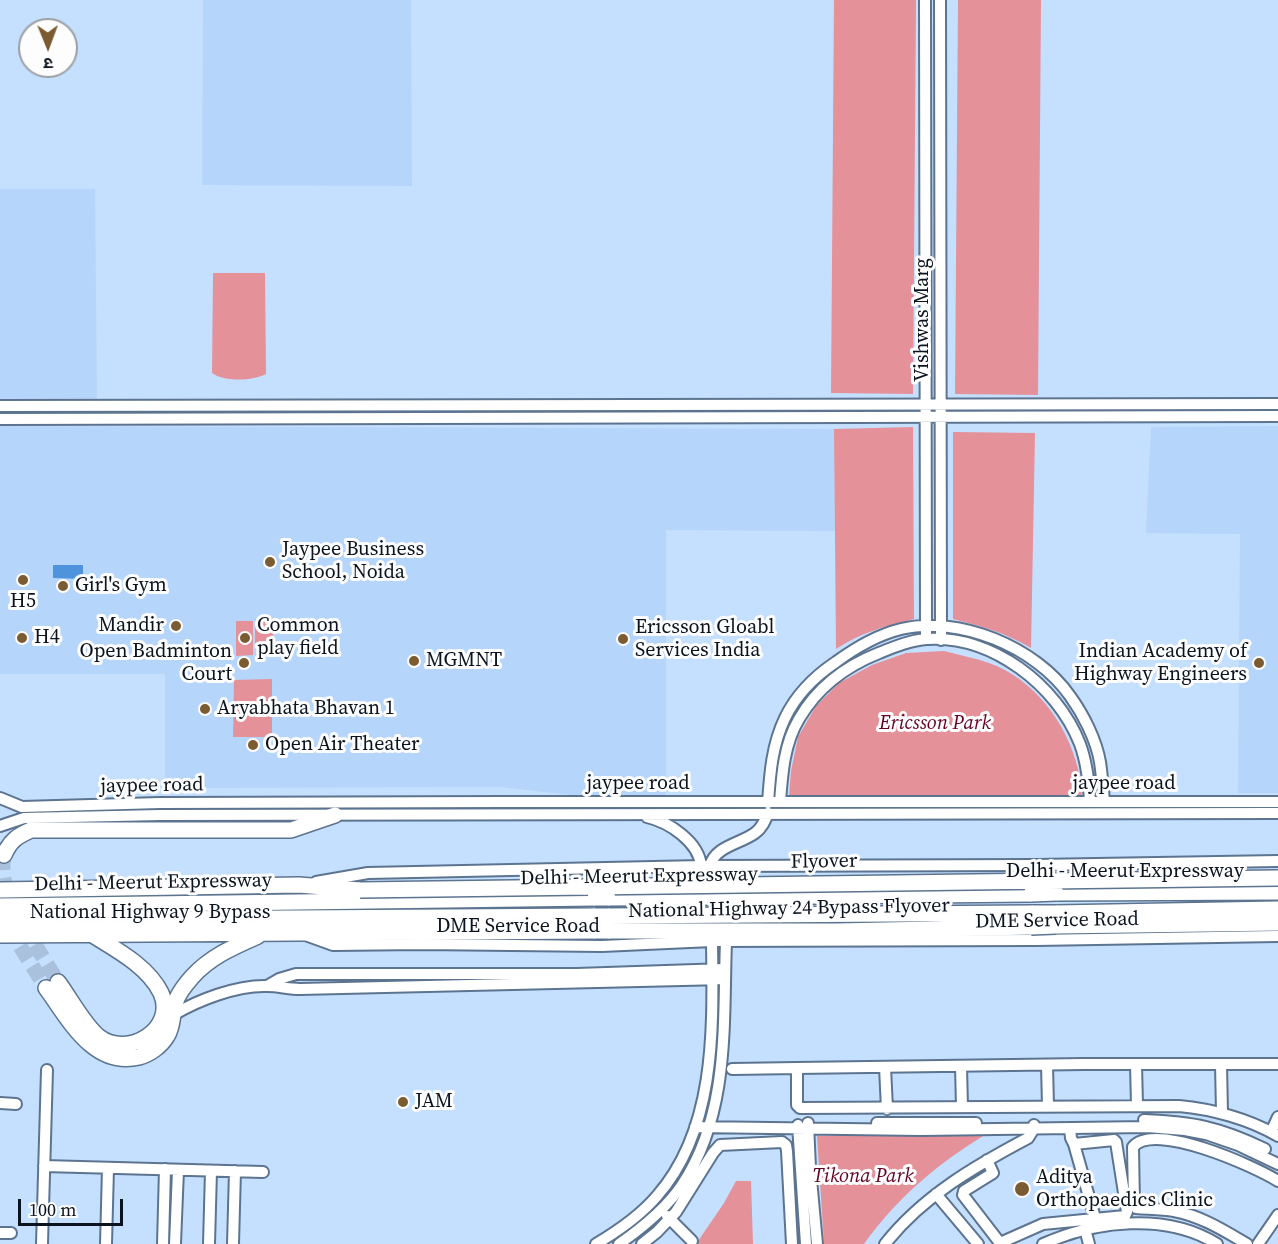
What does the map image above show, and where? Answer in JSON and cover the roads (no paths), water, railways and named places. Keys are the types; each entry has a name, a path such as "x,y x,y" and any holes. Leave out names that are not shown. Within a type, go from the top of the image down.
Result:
{"highway":[{"path":"4,855 8,845 16,836 31,830 291,830 335,814"},
{"name":"Flyover","path":"0,890 298,885 360,890 1278,878"},
{"name":"Delhi - Meerut Expressway","path":"0,906 1278,892"},
{"name":"Delhi - Meerut Expressway","path":"0,920 1056,913 1278,909"},
{"name":"National Highway 24 Bypass Flyover","path":"299,933 837,931 1278,923"},
{"name":"National Highway 9 Bypass","path":"0,935 299,933"},
{"path":"91,934 118,951 158,988 164,1007 156,1029 139,1042 129,1045 111,1044 91,1029 52,985 90,1045 108,1057 131,1059 153,1051 168,1034 175,1004 181,991 192,977 215,957 263,934"}],"street":[{"name":"Vishwas Marg","path":"925,0 926,639"},
{"name":"Vishwas Marg","path":"940,0 941,640"},
{"path":"0,406 1278,404"},
{"path":"0,419 1278,416"},
{"path":"705,866 715,855 754,834 763,826 768,808 770,767 776,741 785,717 802,691 824,670 857,646 900,629 926,626 974,632 1011,645 1043,667 1069,694 1088,726 1100,759 1104,802"},
{"path":"780,802 783,764 789,741 798,719 814,698 832,679 861,660 896,646 926,639 960,642 990,651 1017,666 1041,686 1064,714 1080,744 1088,774 1090,802"},
{"name":"jaypee road","path":"0,798 22,807 160,803 366,809 768,808 780,802 928,808 1090,802 1278,802"},
{"path":"160,803 160,815"},
{"path":"0,826 24,818 335,814 366,809 633,813 768,808 928,808 1278,813"},
{"path":"633,813 657,819 684,837 696,850 705,866"},
{"path":"298,885 369,873 705,866 1052,865 1278,861"},
{"path":"1036,865 1036,940"},
{"path":"1052,865 1052,939"},
{"path":"601,869 602,946"},
{"name":"DME Service Road","path":"299,933 333,945 602,946 712,941 1036,940 1278,936"},
{"path":"596,1244 634,1219 657,1197 680,1164 696,1124 709,1065 712,941"},
{"path":"619,1244 644,1227 683,1184 701,1149 710,1124 720,1080 726,941"},
{"path":"173,1015 200,1001 229,992 267,986 300,989 517,979 725,974"},
{"path":"181,991 190,999 200,1001"},
{"path":"1136,1064 1137,1105"},
{"path":"1221,1064 1222,1113"},
{"path":"732,1069 1278,1064"},
{"path":"1047,1065 1048,1106"},
{"path":"961,1066 962,1107"},
{"path":"885,1067 887,1109"},
{"path":"796,1068 797,1105 800,1108 1137,1105 1203,1108 1268,1131"},
{"path":"42,1244 46,1070"},
{"path":"0,1103 16,1104"},
{"path":"1253,1147 1278,1117"},
{"path":"1034,1127 1145,1120 1185,1123 1215,1128 1253,1147 1278,1164"},
{"path":"696,1124 1070,1129 1147,1127 1206,1134 1278,1156"},
{"path":"803,1126 806,1244"},
{"path":"803,1126 818,1244"},
{"path":"885,1244 900,1226 936,1194 987,1160 1028,1138 1034,1127"},
{"path":"1070,1129 1095,1218"},
{"path":"987,1160 993,1173 964,1191 963,1195 1000,1243 1043,1224 1127,1215 1117,1145 1114,1140 1074,1144"},
{"path":"1247,1244 1217,1226 1194,1216 1174,1211 1136,1208 1134,1204 1133,1147 1142,1140 1172,1140 1245,1163 1278,1181"},
{"path":"642,1244 669,1220 720,1145 782,1142 788,1151 792,1244"},
{"path":"44,1166 263,1172"},
{"path":"106,1244 108,1168"},
{"path":"163,1244 165,1169"},
{"path":"175,1244 178,1170"},
{"path":"209,1244 211,1171"},
{"path":"233,1244 235,1171"},
{"path":"936,1194 978,1244"},
{"path":"665,1205 667,1218 692,1241"},
{"path":"1258,1244 1278,1215"},
{"path":"1043,1244 1062,1235 1118,1224 1162,1226 1197,1234 1217,1244"},
{"path":"1085,1229 1089,1244"}],"water":[{"path":"53,565 83,565 83,579 53,578"}],"tunnel":[{"path":"4,855 3,873 10,902"},
{"path":"23,925 58,982"},
{"path":"8,927 46,988"}],"place":[{"name":"Jaypee Business School, Noida","path":"270,562"},
{"name":"H5","path":"23,580"},
{"name":"Girl's Gym","path":"63,586"},
{"name":"Mandir","path":"176,626"},
{"name":"H4","path":"22,638"},
{"name":"Common play field","path":"245,638"},
{"name":"Ericsson Gloabl Services India","path":"623,639"},
{"name":"MGMNT","path":"414,661"},
{"name":"Open Badminton Court","path":"244,663"},
{"name":"Indian Academy of Highway Engineers","path":"1259,663"},
{"name":"Aryabhata Bhavan 1","path":"205,709"},
{"name":"Open Air Theater","path":"253,745"},
{"name":"JAM","path":"403,1102"},
{"name":"Aditya Orthopaedics Clinic","path":"1022,1189"}],"park label":[{"name":"Ericsson Park","path":"935,724"},
{"name":"Tikona Park","path":"863,1177"}]}
